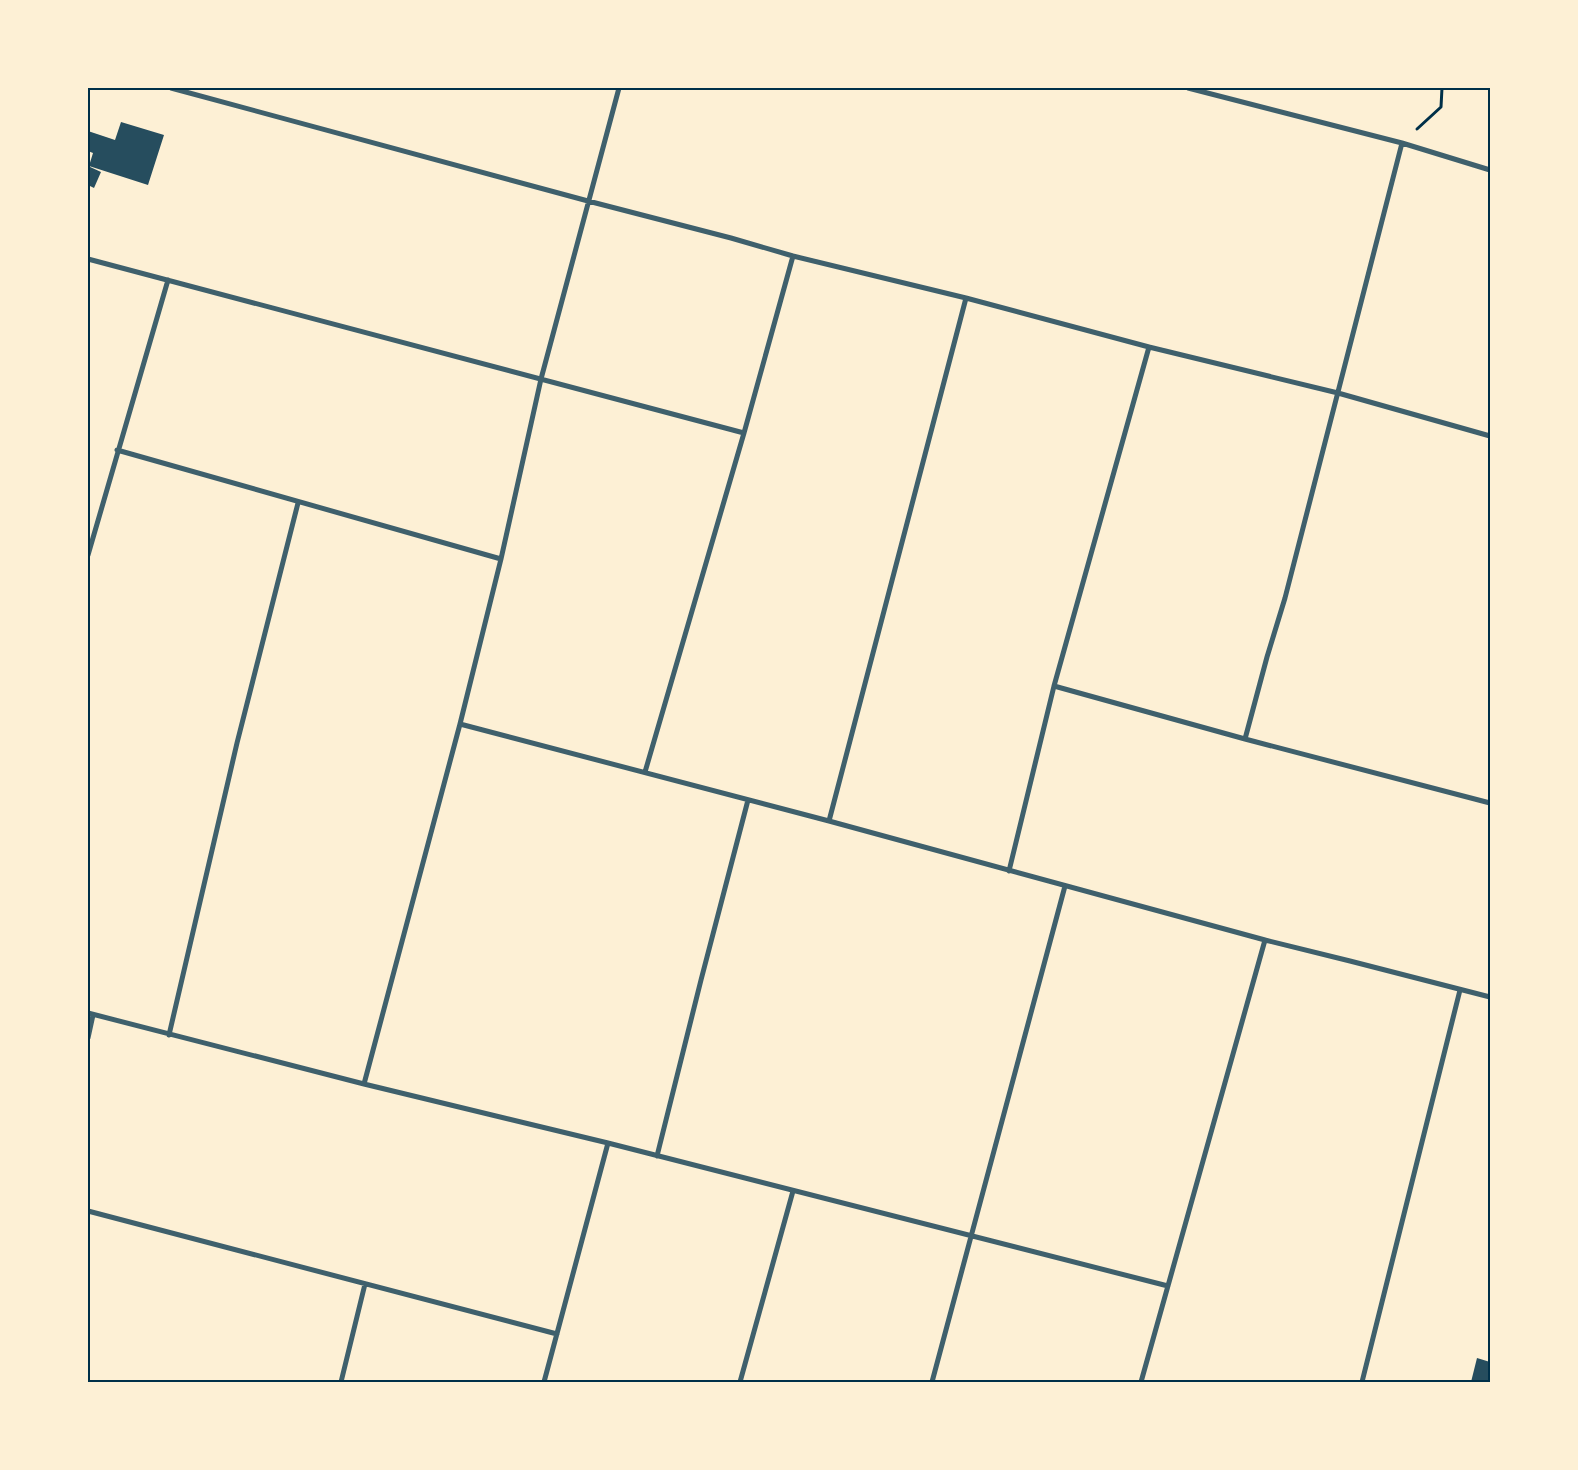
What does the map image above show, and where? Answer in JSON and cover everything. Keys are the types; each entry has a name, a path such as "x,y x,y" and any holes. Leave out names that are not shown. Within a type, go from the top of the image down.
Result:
{"street":[{"path":"171,88 793,256 966,298 1148,347 1338,393 1490,436"},
{"path":"364,1084 460,724 501,559 541,379 619,88"},
{"path":"1188,88 1402,143 1490,170"},
{"path":"1245,739 1285,598 1402,143"},
{"path":"645,772 744,434 793,256"},
{"path":"88,259 744,434"},
{"path":"88,555 168,280"},
{"path":"829,821 966,298"},
{"path":"1008,871 1054,686 1148,347"},
{"path":"117,450 298,503 501,559"},
{"path":"169,1035 237,743 298,503"},
{"path":"1054,686 1245,739 1490,802"},
{"path":"460,724 829,821 1265,940 1490,998"},
{"path":"657,1156 700,980 748,800"},
{"path":"932,1382 1066,886"},
{"path":"1141,1382 1265,940"},
{"path":"1362,1382 1460,990"},
{"path":"88,1038 90,1014 1168,1286"},
{"path":"544,1382 608,1144"},
{"path":"740,1382 794,1192"},
{"path":"88,1212 557,1334"},
{"path":"341,1382 366,1284"}],"path":[{"path":"1402,143 1441,107 1442,88"}],"building":[{"path":"121,122 164,135 148,185 89,166 93,153 88,151 88,131 115,140"},
{"path":"88,166 101,172 94,188 88,185"},
{"path":"1477,1358 1490,1362 1490,1382 1471,1382"}]}
